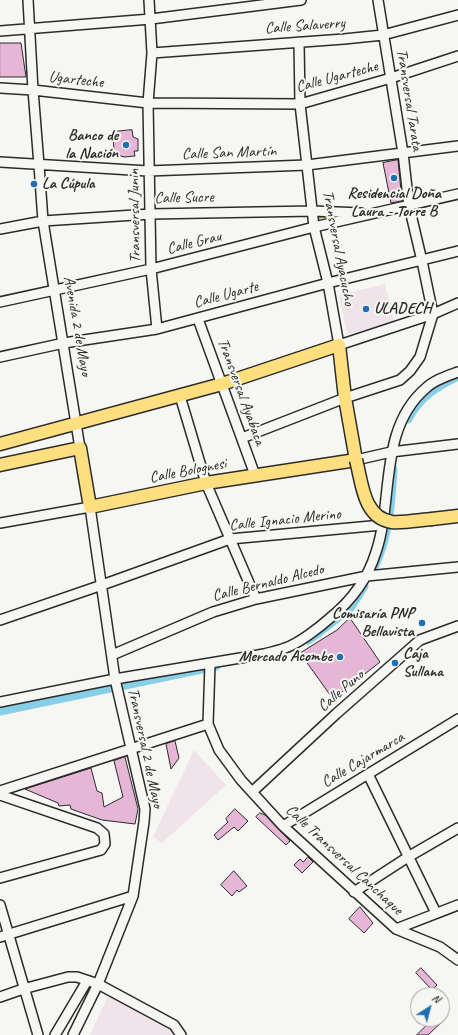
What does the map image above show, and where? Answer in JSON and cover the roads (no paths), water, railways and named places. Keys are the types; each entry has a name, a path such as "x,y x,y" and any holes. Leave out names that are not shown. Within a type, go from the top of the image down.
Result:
{"main road":[{"path":"0,444 222,384 339,345"},
{"name":"Transversal Ayacucho","path":"339,345 345,398 356,460 366,500 373,512 381,519 392,522 458,516"},
{"path":"0,466 80,448"},
{"name":"Avenida 2 de Mayo","path":"80,448 90,507"},
{"name":"Calle Bolognesi","path":"90,507 206,483 356,460"}],"street":[{"name":"Avenida 2 de Mayo","path":"28,0 32,90 43,222 80,448"},
{"name":"Transversal Junin","path":"149,0 152,53 148,103 148,171 151,269 157,329"},
{"path":"0,31 151,19 301,0"},
{"name":"Transversal Tarata","path":"378,0 403,154 409,206 433,314"},
{"name":"Calle Salaverry","path":"152,53 383,35 458,15"},
{"name":"Transversal Ayacucho","path":"300,42 300,104 314,227 328,283 339,345"},
{"name":"Calle Ugarteche","path":"148,103 300,104 391,78 458,56"},
{"name":"Ugarteche","path":"0,88 32,90 148,103"},
{"name":"Calle San Martín","path":"0,162 148,171 307,165 458,146"},
{"path":"370,214 458,194"},
{"name":"Calle Sucre","path":"0,228 43,222 150,214 313,211 370,214"},
{"name":"Calle Grau","path":"0,302 151,269 370,214"},
{"name":"Calle Ugarte","path":"0,357 64,343 157,329 328,283 458,251"},
{"path":"339,345 433,314 458,303"},
{"path":"242,438 345,398 400,380 410,371 420,357 433,314"},
{"name":"Transversal Ayabaca","path":"198,319 255,475"},
{"path":"0,702 264,654 286,648 319,628 343,608 367,576 376,552 382,525 387,453 405,413 426,387 446,376 458,372"},
{"path":"180,396 206,483 256,599"},
{"name":"Calle Bolognesi","path":"356,460 387,453 458,444"},
{"name":"Avenida 2 de Mayo","path":"90,507 112,655"},
{"name":"Calle Bolognesi","path":"0,523 90,507"},
{"name":"Calle Ignacio Merino","path":"0,620 102,586 230,539 382,525"},
{"name":"Calle Bernaldo Alcedo","path":"112,655 213,612 256,599 367,576 458,567"},
{"name":"Calle Puno","path":"252,792 336,714 420,640 458,626"},
{"name":"Transversal 2 de Mayo","path":"73,1035 98,984 133,896 144,822 144,809 118,693 112,655"},
{"path":"0,791 208,724 210,664"},
{"name":"Calle Cajarmarca","path":"283,826 458,719"},
{"name":"Calle Transversal Canchaque","path":"208,724 219,750 241,780 283,826 396,929 440,946 458,960"},
{"path":"368,774 436,913"},
{"path":"0,795 97,828 104,834 105,844 101,850 0,878"},
{"path":"354,892 408,857 458,828"},
{"path":"4,936 133,896"},
{"path":"396,929 458,904"},
{"path":"0,905 4,936 38,1035"},
{"path":"0,997 23,988 68,977 77,977 98,984 174,1025 180,1035"},
{"path":"55,1035 87,981"}],"waterway":[{"path":"408,419 423,398 443,384 458,376"},
{"path":"375,565 380,554 386,530 390,506 393,469"},
{"path":"308,640 350,608 364,586"},
{"path":"0,711 216,666"}],"place":[{"name":"Banco de la Nación","path":"126,145"},
{"name":"Residencial Doña Laura - Torre B","path":"394,178"},
{"name":"La Cúpula","path":"34,184"},
{"name":"ULADECH","path":"366,309"},
{"name":"Comisaría PNP Bellavista","path":"422,623"},
{"name":"Mercado Acombe","path":"340,657"},
{"name":"Caja Sullana","path":"395,663"}]}
